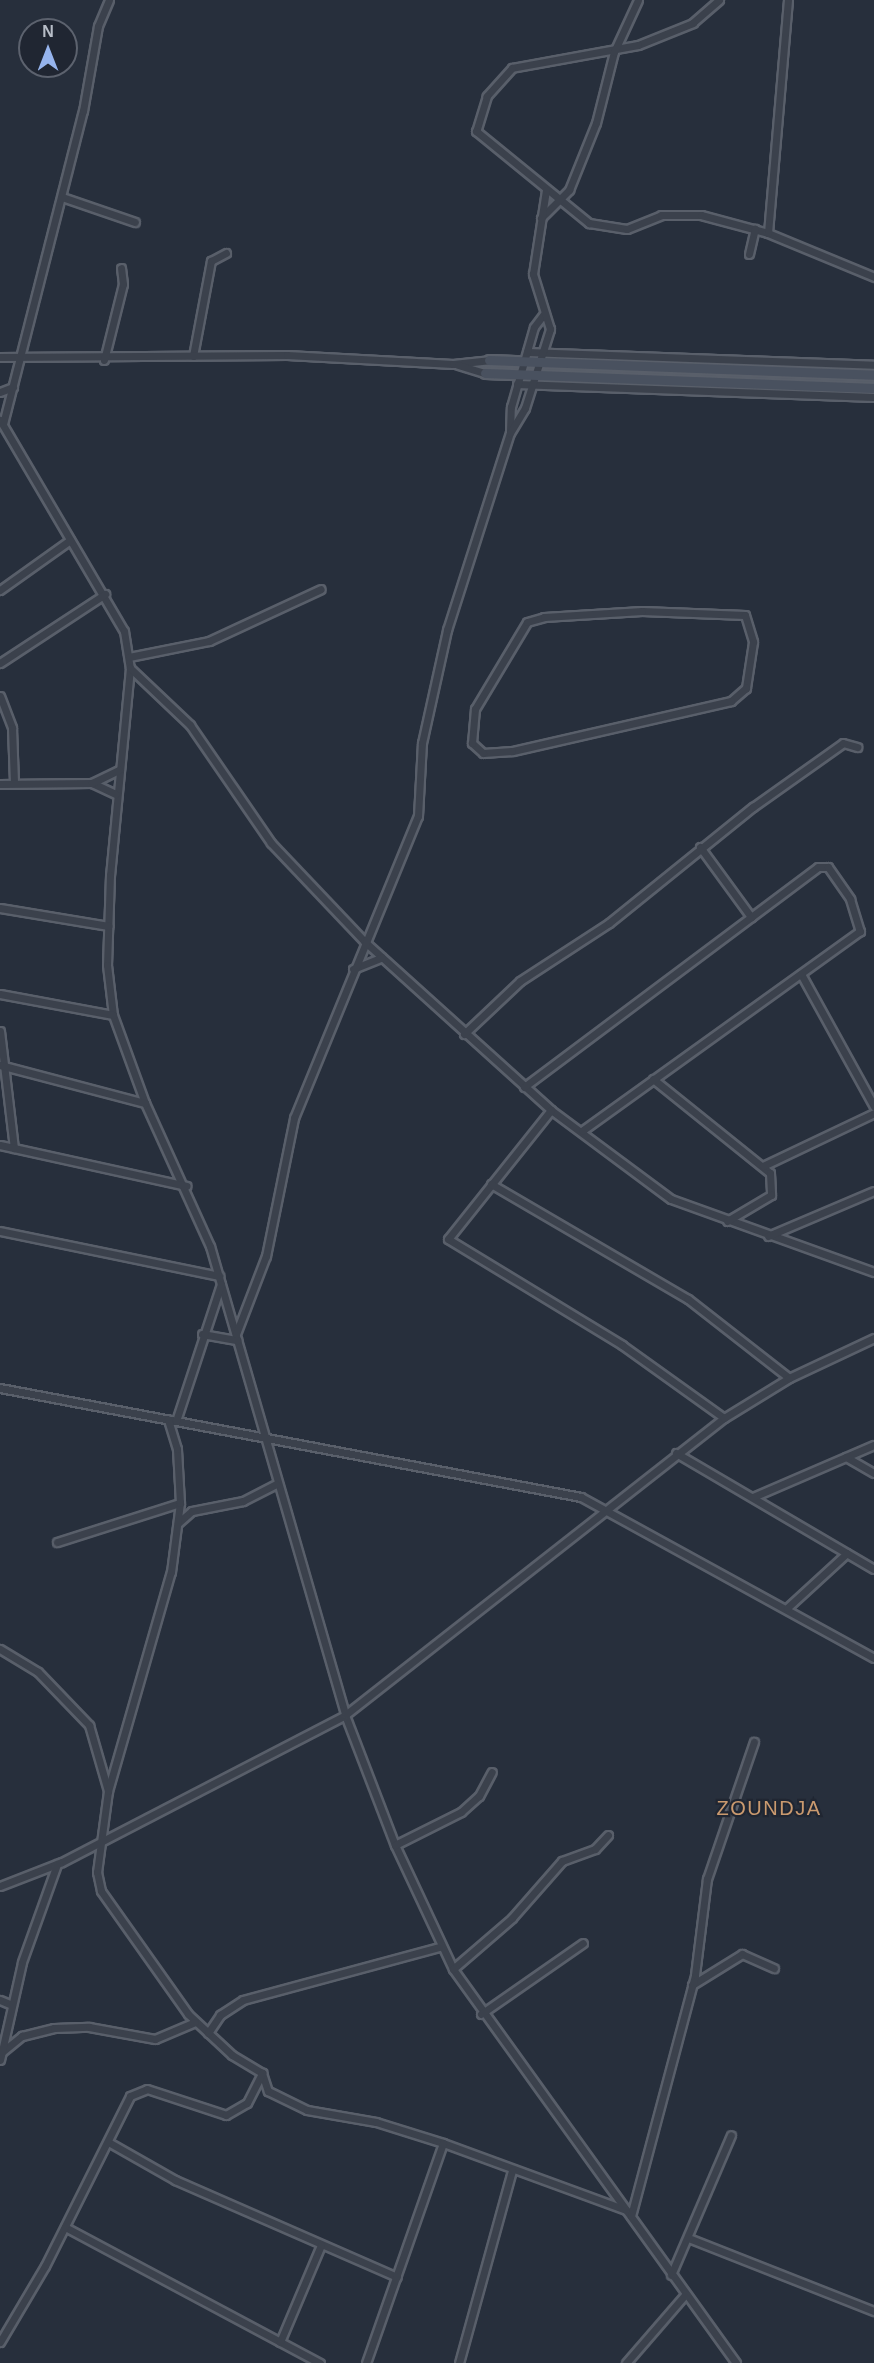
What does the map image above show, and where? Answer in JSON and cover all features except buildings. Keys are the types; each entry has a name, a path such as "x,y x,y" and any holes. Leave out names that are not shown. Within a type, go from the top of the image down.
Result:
{"main road":[{"path":"489,360 525,356 874,375"},
{"path":"485,373 534,381 874,388"}],"street":[{"path":"109,0 98,26 62,197 22,357 1,422 70,540 120,619 129,657 130,668 116,794 109,926 112,1015 145,1103 187,1186 222,1284 261,1437 345,1715 395,1845 440,1947 481,2014 629,2213 671,2276 736,2363"},
{"path":"541,218 569,190 596,123 614,52 638,0"},
{"path":"719,0 693,23 614,52 512,68 488,96 476,131 576,216 608,227 645,225 661,215 682,213 768,233 874,277"},
{"path":"768,233 788,0"},
{"path":"237,1337 266,1256 294,1118 364,941 418,816 422,743 447,630 510,433 534,381 550,329 543,315 533,274 546,189"},
{"path":"62,197 135,222"},
{"path":"748,254 755,229"},
{"path":"193,356 211,261 226,253"},
{"path":"104,360 123,284 121,268"},
{"path":"510,433 525,356 543,315"},
{"path":"0,357 104,360 193,356 453,364 489,360"},
{"path":"542,357 874,365"},
{"path":"453,364 485,373"},
{"path":"534,381 874,398"},
{"path":"0,392 13,387"},
{"path":"0,590 70,540"},
{"path":"129,657 209,640 321,589"},
{"path":"0,663 105,594"},
{"path":"708,612 739,612 751,625 750,678 731,701 512,751 483,753 472,743 475,709 533,619 708,612"},
{"path":"130,668 176,708 271,843 364,941 464,1034 551,1110 670,1199 768,1236 874,1272"},
{"path":"0,696 12,728 14,783"},
{"path":"464,1034 519,981 609,923 700,847 843,743 856,747"},
{"path":"92,783 119,770"},
{"path":"0,784 92,783 116,794"},
{"path":"700,847 751,917"},
{"path":"524,1087 818,867 828,867 861,927 801,974 582,1131"},
{"path":"0,908 109,926"},
{"path":"353,969 382,957"},
{"path":"801,974 874,1106"},
{"path":"0,994 112,1015"},
{"path":"0,1031 1,1065 14,1148"},
{"path":"1,1065 145,1103"},
{"path":"653,1079 763,1166 774,1183 771,1195 727,1221"},
{"path":"551,1110 448,1239 622,1345 724,1418"},
{"path":"763,1166 874,1113"},
{"path":"0,1145 187,1186"},
{"path":"491,1184 688,1299 789,1378"},
{"path":"768,1236 874,1191"},
{"path":"0,1231 219,1276"},
{"path":"222,1284 172,1420 177,1449 180,1503 171,1572 108,1791 96,1872 101,1891 195,2022 262,2073 268,2091 307,2110 376,2122 443,2144 629,2213"},
{"path":"202,1334 237,1337"},
{"path":"0,1886 57,1864 345,1715 676,1453 724,1418 789,1378 874,1338"},
{"path":"0,1388 551,1490 609,1508 874,1658"},
{"path":"753,1497 874,1445"},
{"path":"676,1453 874,1569"},
{"path":"846,1456 874,1473"},
{"path":"178,1523 192,1511 243,1500 276,1484"},
{"path":"57,1542 180,1503"},
{"path":"787,1608 847,1554"},
{"path":"0,1649 38,1672 77,1708 88,1725 108,1791"},
{"path":"629,2213 692,1985 707,1879 754,1742"},
{"path":"395,1845 461,1812 479,1796 492,1772"},
{"path":"453,1969 512,1918 562,1861 595,1849 608,1835"},
{"path":"0,2061 12,2005 57,1864"},
{"path":"481,2014 583,1943"},
{"path":"208,2033 220,2015 243,2000 440,1947"},
{"path":"692,1985 742,1954 774,1968"},
{"path":"0,2000 12,2005"},
{"path":"2,2052 22,2036 54,2028 88,2027 155,2039 195,2022"},
{"path":"0,2342 65,2228 136,2090 226,2115 247,2103 262,2073"},
{"path":"671,2276 691,2239 731,2135"},
{"path":"110,2143 175,2180 397,2277"},
{"path":"366,2363 443,2144"},
{"path":"459,2363 512,2170"},
{"path":"65,2228 320,2363"},
{"path":"691,2239 874,2311"},
{"path":"280,2342 321,2245"},
{"path":"626,2363 685,2295"}],"district":[{"name":"ZOUNDJA","path":"769,1808"}]}
